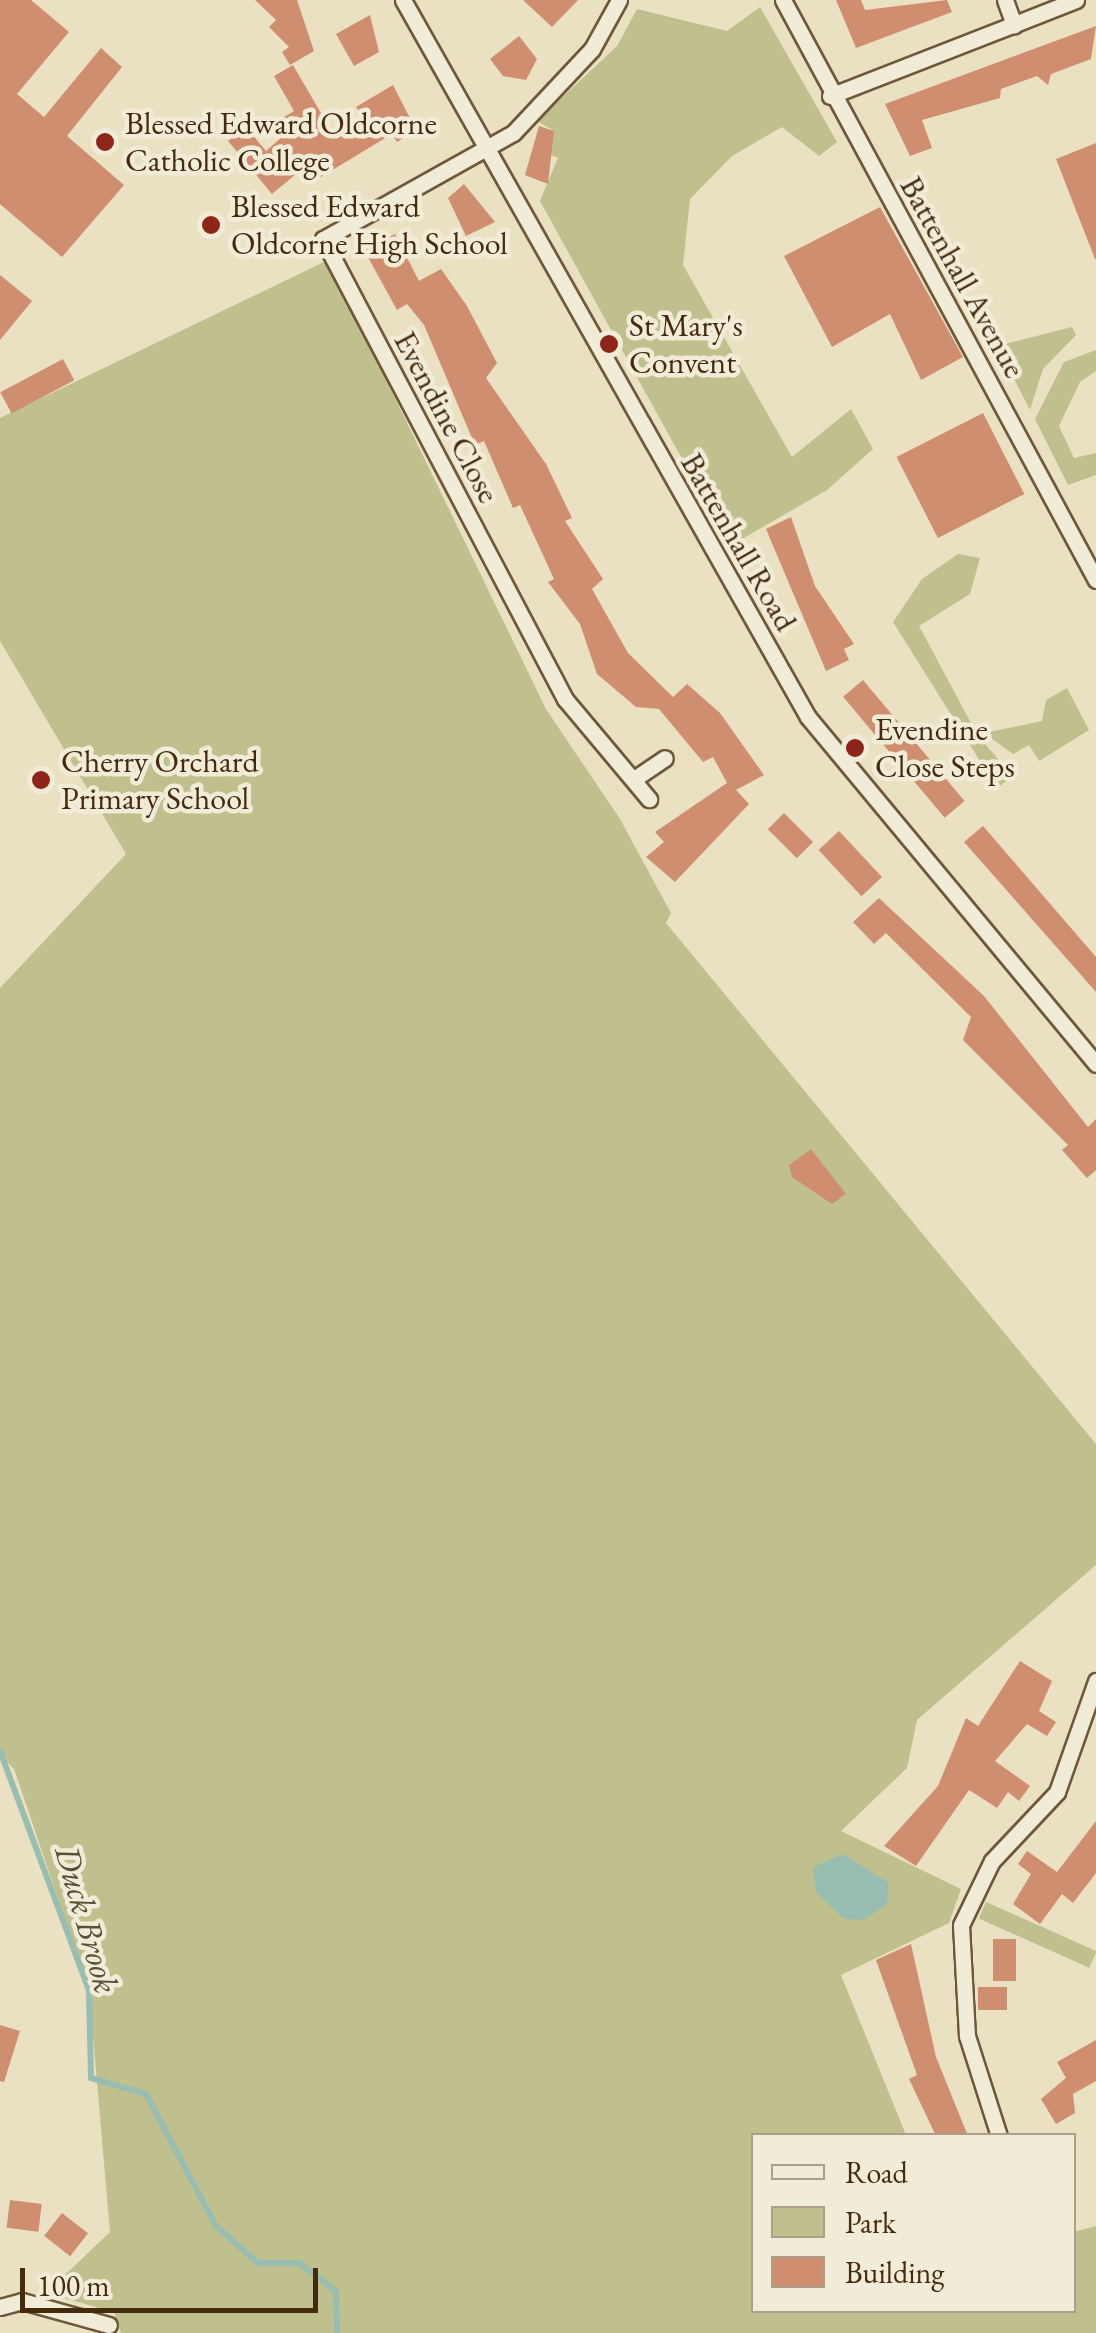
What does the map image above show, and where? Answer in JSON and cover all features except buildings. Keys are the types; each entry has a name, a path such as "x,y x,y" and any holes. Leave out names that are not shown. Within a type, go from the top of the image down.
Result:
{"street":[{"name":"Battenhall Road","path":"403,0 494,147 588,333 808,718 1096,1064"},
{"path":"494,147 592,49 619,0"},
{"name":"Battenhall Avenue","path":"783,0 830,96 1096,580"},
{"path":"1005,0 1014,26"},
{"path":"830,96 1076,0"},
{"name":"Evendine Close","path":"494,147 322,239 565,700 649,799"},
{"path":"634,779 665,758"},
{"path":"998,2133 967,2036 962,1925 992,1861 1057,1792 1093,1709 1096,1681"},
{"path":"0,2307 22,2300 109,2325"}],"green space":[{"path":"760,7 837,142 819,156 782,127 732,156 690,199 683,265 792,457 851,409 873,449 827,490 730,546 540,201 558,158 546,153 554,131 537,121 617,46 637,9 727,31"},
{"path":"328,260 546,709 620,819 671,913 666,923 1096,1444 1096,1565 917,1720 907,1768 841,1831 961,1889 949,1923 841,1975 905,2133 751,2133 751,2313 1076,2313 1076,2231 1096,2226 1096,2333 121,2333 114,2312 46,2293 110,2232 89,1990 14,1769 0,1755 0,988 126,854 0,641 0,418"},
{"path":"1072,327 1076,335 1043,369 1030,410 997,346"},
{"path":"1096,350 1096,371 1080,382 1059,426 1074,458 1096,453 1096,475 1068,485 1035,419 1064,362"},
{"path":"958,554 980,558 970,594 919,626 978,736 1013,776 997,788 893,622 922,579"},
{"path":"1067,688 1089,730 1039,761 1029,745 1013,754 984,733 1042,721 1046,700"},
{"path":"986,1902 1096,1951 1089,1968 979,1918"}],"water":[{"path":"843,1854 889,1883 887,1904 864,1920 844,1919 816,1892 813,1867"}],"waterway":[{"name":"Duck Brook","path":"0,1751 89,1990 91,2078 146,2094 216,2226 258,2263 299,2263 336,2291 337,2333"}],"place":[{"name":"Blessed Edward Oldcorne Catholic College","path":"105,142"},
{"name":"Blessed Edward Oldcorne High School","path":"211,225"},
{"name":"St Mary's Convent","path":"609,344"},
{"name":"Evendine Close Steps","path":"855,748"},
{"name":"Cherry Orchard Primary School","path":"41,780"}]}
